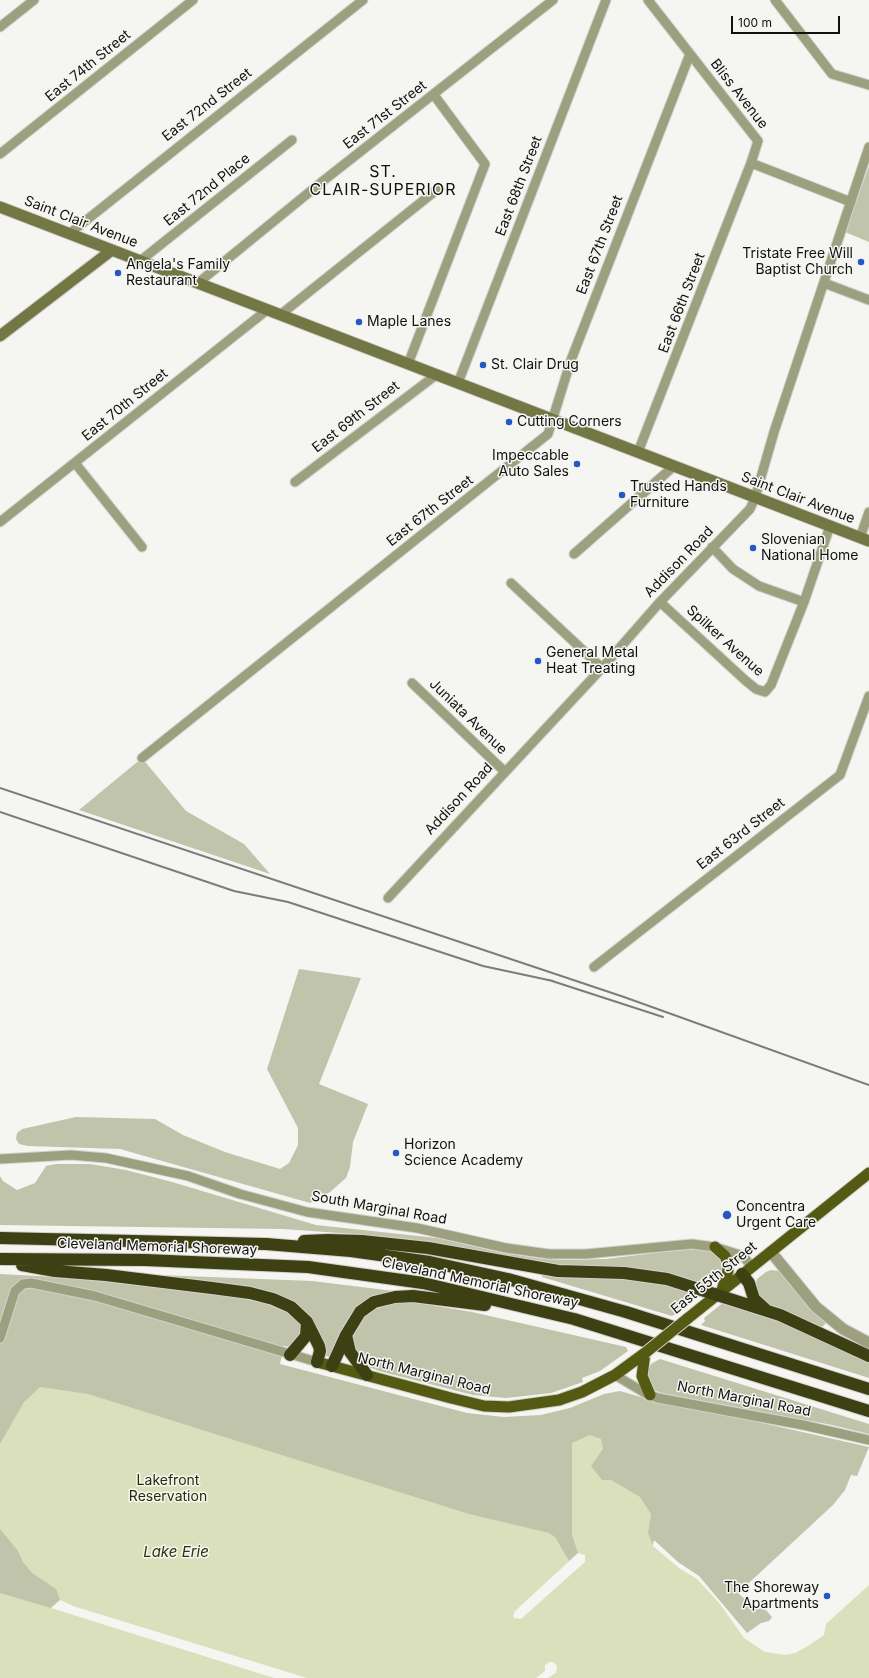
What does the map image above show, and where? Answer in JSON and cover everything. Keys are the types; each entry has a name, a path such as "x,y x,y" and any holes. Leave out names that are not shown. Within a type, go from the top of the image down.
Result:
{"highway":[{"name":"Cleveland Memorial Shoreway","path":"0,1238 266,1244 383,1255 430,1262 508,1279 626,1312 869,1389"},
{"path":"266,1244 328,1240 428,1248 558,1271 624,1273 648,1276 719,1292 810,1328 869,1356"},
{"name":"Cleveland Memorial Shoreway","path":"0,1260 145,1260 308,1267 423,1283 574,1318 869,1411"},
{"path":"0,1260 55,1271 106,1274 250,1293 285,1304 307,1322 319,1346 320,1351 317,1362"},
{"path":"742,1274 749,1283 754,1299 768,1311"},
{"path":"332,1366 354,1319 374,1302 395,1297 413,1296 541,1311"},
{"path":"290,1355 306,1336 307,1322"},
{"path":"346,1335 350,1352 366,1375"}],"main road":[{"name":"Saint Clair Avenue","path":"3,211 112,250 865,539"},
{"path":"0,336 112,250"},
{"name":"East 55th Street","path":"615,1376 642,1356 719,1292 869,1173"},
{"path":"715,1247 725,1256 728,1261 728,1271 719,1292"},
{"path":"642,1356 642,1376 650,1395"},
{"name":"North Marginal Road","path":"317,1362 451,1398 498,1407 526,1405 559,1400 582,1392 615,1376"}],"street":[{"path":"0,27 34,0"},
{"name":"East 74th Street","path":"0,154 193,0"},
{"name":"East 72nd Street","path":"69,234 363,0"},
{"name":"East 71st Street","path":"198,283 323,181 553,0"},
{"name":"East 68th Street","path":"458,383 606,0"},
{"name":"Bliss Avenue","path":"648,0 758,141 751,163"},
{"path":"775,0 832,74 869,85"},
{"name":"East 67th Street","path":"142,758 516,462 548,434 554,420 556,405 571,360 690,54"},
{"name":"East 69th Street","path":"408,364 485,164 434,95"},
{"name":"East 72nd Place","path":"140,261 292,140"},
{"name":"Addison Road","path":"388,898 602,668 660,602 750,509 755,498 774,432 869,147"},
{"path":"751,163 851,202"},
{"name":"East 66th Street","path":"638,452 751,163"},
{"path":"280,315 439,188"},
{"path":"824,283 869,300"},
{"name":"East 70th Street","path":"0,522 267,310"},
{"name":"East 69th Street","path":"295,482 436,374"},
{"path":"75,463 142,547"},
{"path":"574,554 674,466"},
{"path":"865,539 869,512"},
{"path":"712,547 733,569 759,586 804,602 830,526"},
{"path":"511,583 602,668"},
{"name":"Spilker Avenue","path":"660,602 756,689 765,692 771,685 804,602"},
{"name":"Juniata Avenue","path":"412,683 504,772"},
{"name":"East 63rd Street","path":"594,968 840,775 869,696"},
{"name":"South Marginal Road","path":"0,1158 71,1155 106,1158 188,1176 240,1194 307,1212 417,1228 506,1248 549,1254 586,1254 688,1244 715,1247 743,1256 752,1267"},
{"path":"771,1252 820,1311 843,1329 869,1343"},
{"name":"North Marginal Road","path":"0,1338 13,1295 17,1288 23,1284 36,1284 96,1296 317,1362"},
{"name":"North Marginal Road","path":"615,1376 650,1395 810,1426 869,1440"}],"green space":[{"path":"869,166 869,242 845,232"},
{"path":"142,758 186,811 244,844 270,874 79,810"},
{"path":"299,969 361,978 319,1084 368,1104 353,1142 350,1167 346,1178 330,1192 310,1203 120,1149 28,1146 19,1144 16,1139 17,1133 22,1129 76,1117 155,1119 183,1135 225,1152 280,1169 289,1163 298,1145 298,1128 267,1069"},
{"path":"56,1164 90,1164 126,1170 172,1182 316,1225 437,1238 503,1253 544,1259 606,1259 697,1249 710,1251 724,1262 724,1274 712,1284 703,1285 562,1266 417,1242 354,1234 283,1229 0,1225 0,1176 3,1181 17,1190 35,1183 46,1166"},
{"path":"771,1270 780,1271 814,1311 827,1322 821,1328 760,1301 755,1288 757,1279"},
{"path":"542,1272 600,1274 671,1284 692,1291 694,1299 687,1307 672,1316 542,1277"},
{"name":"Lakefront Reservation","path":"0,1274 75,1278 233,1296 260,1301 286,1312 301,1321 303,1332 290,1347 284,1346 280,1364 467,1413 504,1417 541,1415 570,1408 604,1394 620,1391 658,1402 740,1418 869,1447 857,1476 851,1475 845,1490 833,1505 738,1593 751,1605 766,1610 772,1617 769,1621 761,1623 747,1633 699,1576 678,1562 654,1540 629,1633 0,1614"},
{"path":"159,1275 312,1281 394,1291 371,1299 332,1357 326,1356 325,1348 290,1302 159,1277"},
{"path":"396,1301 406,1301 472,1312 626,1347 628,1351 600,1371 582,1378 583,1382 551,1393 506,1398 473,1395 379,1371 364,1365 354,1353 351,1335 355,1327 368,1312"},
{"path":"724,1302 781,1319 869,1361 869,1378 701,1325 705,1321 704,1318"},
{"path":"660,1359 869,1424 869,1434 832,1425 661,1393 652,1389 648,1380 647,1372 651,1364"}],"water":[{"name":"Lake Erie","path":"40,1387 88,1394 469,1514 549,1533 555,1537 569,1561 578,1553 572,1535 572,1443 590,1435 601,1439 603,1449 591,1466 602,1480 611,1480 640,1497 651,1514 648,1533 653,1546 679,1568 697,1579 720,1604 744,1638 765,1652 786,1655 795,1653 808,1646 824,1635 826,1624 869,1585 869,1678 0,1678 0,1593 51,1608 60,1600 56,1589 32,1573 23,1562 18,1551 0,1529 0,1444 24,1402"}],"pier":[{"path":"578,1553 585,1555 585,1562 521,1619 514,1618 513,1616 515,1611"},
{"path":"60,1600 73,1606 307,1678 274,1678 51,1608"},
{"path":"549,1662 553,1662 557,1666 556,1673 548,1678 536,1678 545,1671 545,1665"}],"railway":[{"path":"0,788 624,997 869,1085"},
{"path":"0,812 234,891 288,902 483,966 553,981"},
{"path":"549,980 663,1017"}],"place":[{"name":"Tristate Free Will Baptist Church","path":"861,262"},
{"name":"Angela's Family Restaurant","path":"118,273"},
{"name":"Maple Lanes","path":"359,322"},
{"name":"St. Clair Drug","path":"483,365"},
{"name":"Cutting Corners","path":"509,422"},
{"name":"Impeccable Auto Sales","path":"577,464"},
{"name":"Trusted Hands Furniture","path":"622,495"},
{"name":"Slovenian National Home","path":"753,548"},
{"name":"General Metal Heat Treating","path":"538,661"},
{"name":"Horizon Science Academy","path":"396,1153"},
{"name":"Concentra Urgent Care","path":"727,1215"},
{"name":"The Shoreway Apartments","path":"827,1596"}],"district":[{"name":"ST. CLAIR-SUPERIOR","path":"383,181"}]}
